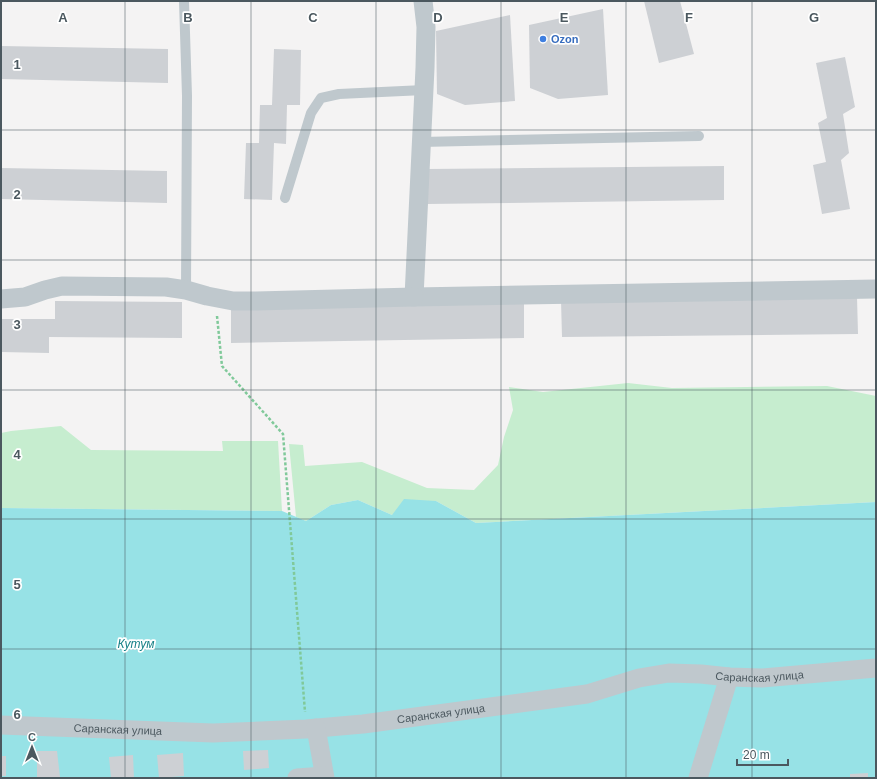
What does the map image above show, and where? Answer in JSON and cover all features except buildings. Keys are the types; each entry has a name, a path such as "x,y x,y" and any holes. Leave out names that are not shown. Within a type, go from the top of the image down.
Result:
{"street":[{"path":"414,297 424,90 426,27 424,1"},
{"path":"1,299 25,297 62,286 166,287 233,301 876,289"},
{"name":"Саранская улица","path":"1,725 212,733 311,728 363,724 587,694 640,678 669,673 762,678 876,668"},
{"path":"698,778 729,677"},
{"path":"297,778 324,777 311,728"}],"lane":[{"path":"184,1 187,96 186,290"},
{"path":"284,198 311,113 321,98 339,94 424,90"},
{"path":"421,142 699,136"}],"path":[{"path":"214,297 222,366 283,434 303,690 311,728"}],"green space":[{"path":"628,383 672,388 827,386 876,396 876,502 476,523 436,501 392,515 358,500 331,505 306,521 296,517 289,444 303,445 305,466 362,462 427,488 474,490 498,465 504,437 513,410 509,387 543,392"},
{"path":"61,426 91,450 223,451 222,441 278,441 282,511 1,508 1,433"}],"water":[{"name":"Кутум","path":"404,499 436,501 476,523 876,502 876,778 1,778 1,508 282,511 306,521 331,505 358,500 392,515"}],"place":[{"name":"Ozon","path":"543,39"}]}
